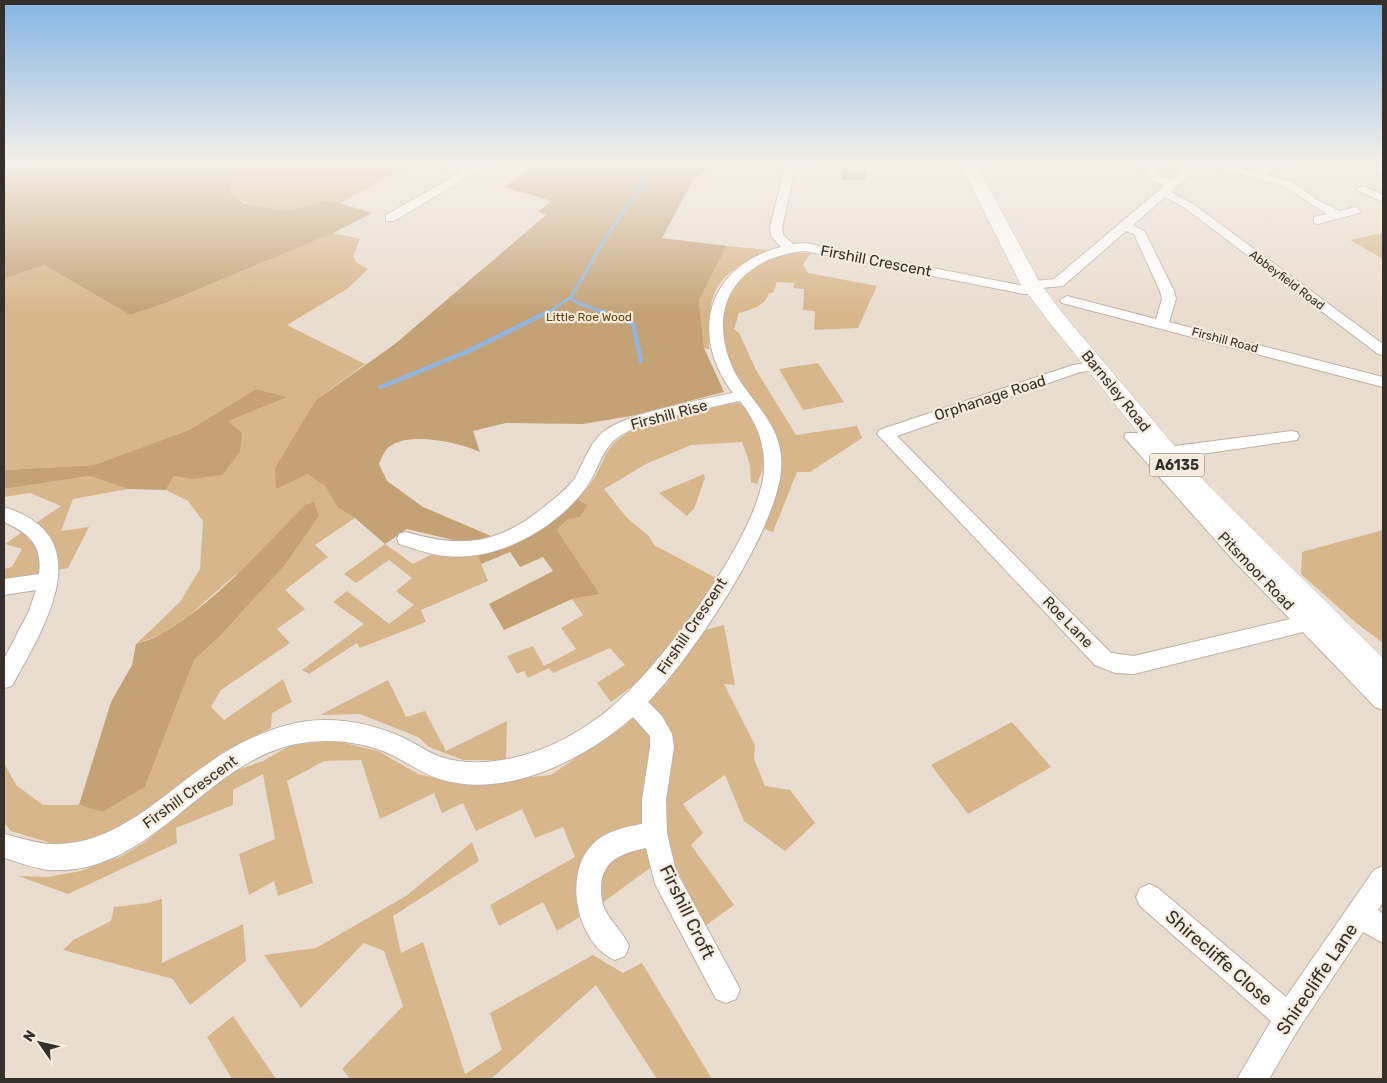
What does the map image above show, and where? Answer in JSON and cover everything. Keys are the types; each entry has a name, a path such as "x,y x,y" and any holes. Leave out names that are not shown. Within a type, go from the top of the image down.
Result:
{"main road":[{"name":"Barnsley Road","path":"993,213 1032,288 1167,454 1321,626 1383,679"},
{"name":"A6135","path":"1321,626 1383,656"}],"street":[{"path":"390,218 400,213"},
{"path":"780,213 776,228 777,236 790,248"},
{"name":"Firshill Crescent","path":"4,846 27,855 59,858 92,852 123,840 154,820 231,761 252,749 285,736 322,732 353,733 378,738 444,770 474,773 531,766 558,754 590,736 634,703 669,664 708,608 752,530 767,496 773,471 769,441 760,418 728,372 720,351 716,321 722,293 737,275 748,266 770,254 790,248 819,248 961,278 1032,288 1058,283 1142,213"},
{"name":"Abbeyfield Road","path":"1198,213 1383,351"},
{"path":"1333,213 1338,215"},
{"path":"1318,220 1348,213"},
{"path":"1126,226 1139,232 1169,299 1162,323"},
{"name":"Firshill Road","path":"1067,300 1162,323 1383,382"},
{"name":"Orphanage Road","path":"885,434 1078,368 1096,366"},
{"name":"Firshill Rise","path":"406,540 430,548 451,551 476,550 521,534 562,502 584,476 595,450 605,439 619,429 637,421 744,395"},
{"name":"Roe Lane","path":"885,434 1103,658 1114,664 1134,665 1321,626"},
{"path":"1167,454 1291,436"},
{"name":"Pitsmoor Road","path":"1132,437 1183,495 1321,626 1383,700"},
{"path":"4,514 20,519 35,529 43,539 50,561 49,580 44,602 4,679"},
{"path":"4,587 49,580"},
{"name":"Firshill Croft","path":"634,703 654,723 661,734 662,747 654,800 655,833 664,875 726,989"},
{"path":"614,946 593,914 588,888 592,867 600,854 611,845 655,833"},
{"name":"Shirecliffe Lane","path":"1252,1079 1289,1018 1383,879"},
{"name":"Shirecliffe Close","path":"1149,897 1289,1018"},
{"path":"1360,914 1383,930"}],"shaded area":[{"path":"333,233 360,239 353,256 357,263 368,269 347,289 287,325 365,364 316,400 306,419 307,474 325,486 338,508 355,518 315,545 328,557 285,590 305,609 277,629 290,643 221,690 211,707 224,720 283,679 292,702 272,713 271,728 223,752 161,801 103,839 57,845 11,831 4,823 4,763 16,785 43,805 79,805 103,812 145,787 194,660 221,635 284,566 236,574 190,615 160,635 136,644 180,602 200,569 203,521 188,501 166,490 174,476 191,479 227,421 288,397 256,389 189,430 94,465 4,470 4,279 44,265 130,315 166,303"},
{"path":"1383,233 1383,259 1350,240"},
{"path":"727,246 769,250 736,268 725,277 718,287 710,312 709,349 704,348 699,300"},
{"path":"784,253 811,253 803,265 808,273 877,286 858,328 814,330 815,311 803,310 804,289 793,288 794,283 777,282 773,293 769,293 761,304 753,309 739,313 734,329 739,333 756,370 796,435 857,426 862,438 810,472 797,472 773,532 764,529 773,503 778,479 779,466 776,440 768,419 738,380 728,361 722,335 722,322 729,297 735,285 748,271"},
{"path":"818,363 844,402 803,410 779,369"},
{"path":"738,403 744,407 758,430 762,448 763,467 757,484 751,482 750,464 742,442 691,445 646,464 604,489 627,518 649,536 654,545 718,579 649,674 611,702 597,683 625,665 610,648 553,673 549,668 528,678 524,671 517,674 507,656 533,646 544,666 576,649 561,628 583,615 572,599 600,594 557,530 568,519 580,517 588,505 577,499 594,478 610,448 620,438 634,429 651,422 688,412"},
{"path":"704,474 705,478 694,509 687,516 659,493"},
{"path":"90,476 128,489 73,499 61,531 89,527 68,568 4,580 4,569 12,567 22,549 5,544 61,506 30,493 4,497 4,489"},
{"path":"1383,530 1383,643 1355,622 1301,574 1302,552"},
{"path":"385,544 413,564 432,554 457,557 477,554 488,581 421,610 426,622 360,648 357,643 309,674 302,670 364,624 333,602 347,591 389,624 414,605 396,591 412,578 389,560 356,583 344,574"},
{"path":"724,625 735,685 724,684 755,745 754,759 765,786 790,790 815,823 785,851 744,821 725,775 683,804 703,833 691,845 734,905 705,926 669,854 605,901 557,931 543,902 499,926 490,905 575,857 563,827 535,838 522,809 476,831 463,803 442,813 434,793 380,819 361,760 324,761 287,781 313,883 278,896 274,881 249,895 239,854 275,839 263,774 233,790 233,805 176,828 177,843 68,894 18,876 48,877 80,871 122,856 145,842 232,772 263,761 291,745 336,741 378,751 418,774 462,784 551,775 623,726 667,683 705,630"},
{"path":"388,680 406,717 425,711 446,751 507,721 506,760 463,760 429,747 418,737 360,714 320,715"},
{"path":"1012,722 1051,767 968,814 931,765"},
{"path":"472,842 479,861 393,916 401,953 423,942 465,1074 502,1050 490,1013 593,955 623,973 642,963 712,1079 657,1079 596,985 491,1079 350,1079 342,1069 403,1006 384,951 364,943 301,1008 264,955 316,948 406,896"},
{"path":"162,899 162,963 243,924 246,961 190,1005 173,979 63,950 73,940 111,921 114,907 148,903"},
{"path":"233,1016 276,1079 232,1079 207,1037"}],"green space":[{"path":"4,213 372,213 333,233 166,303 130,315 44,265 4,279"},
{"name":"Little Roe Wood","path":"539,213 676,213 662,238 727,246 699,300 704,348 724,392 631,416 583,424 506,423 473,431 480,452 447,442 421,439 398,442 389,447 379,464 387,481 423,507 491,536 466,543 407,529 385,544 355,518 338,508 325,486 307,474 276,489 275,468 316,400 395,344 546,215"},
{"path":"256,389 288,397 228,421 242,433 240,452 222,475 191,479 174,476 166,490 128,489 90,476 4,489 4,470 94,465 189,430"},
{"path":"577,499 588,505 580,517 568,519 557,530 600,594 572,599 504,630 489,604 553,571 543,557 520,567 510,552 481,564 477,554 519,540 542,526"},
{"path":"314,502 319,516 284,566 221,635 194,660 145,787 103,812 79,805 111,702 132,665 136,644 152,639 181,622 219,592 305,505"}],"waterway":[{"path":"571,297 610,231 623,213"},
{"path":"550,311 571,297"},
{"path":"571,297 576,302 604,313"},
{"path":"381,387 466,352 550,311"},
{"path":"601,311 633,324 641,361"}]}
